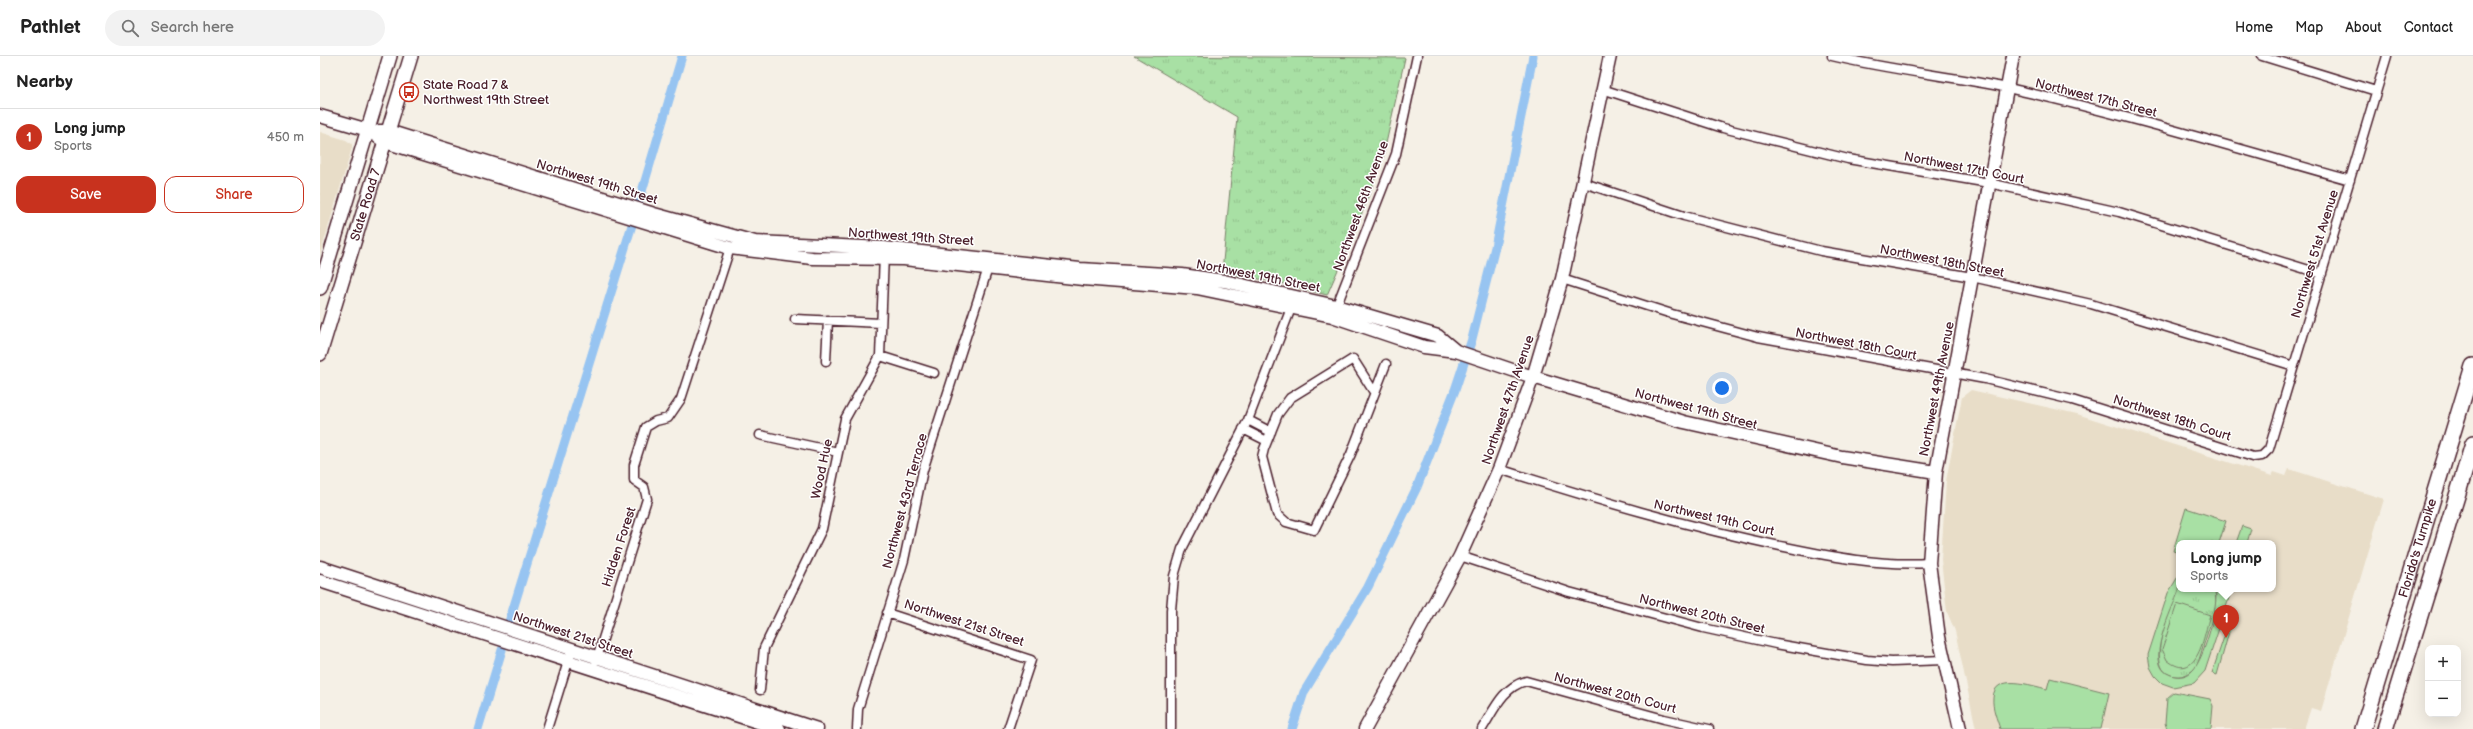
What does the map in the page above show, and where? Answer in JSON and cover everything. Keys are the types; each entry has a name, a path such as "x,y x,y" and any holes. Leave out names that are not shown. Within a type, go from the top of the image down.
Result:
{"highway":[{"name":"Florida's Turnpike","path":"2363,729 2473,366"},
{"name":"Florida's Turnpike","path":"2386,729 2473,444"}],"main road":[{"name":"State Road 7","path":"320,288 390,56"},
{"name":"State Road 7","path":"320,354 411,56"}],"street":[{"name":"Northwest 46th Avenue","path":"1334,311 1396,154 1416,56"},
{"name":"Northwest 47th Avenue","path":"1365,729 1460,556 1499,469 1533,377 1562,279 1584,183 1602,89 1610,56"},
{"name":"Northwest 17th Street","path":"1832,56 1872,66 2006,88 2119,115 2350,180"},
{"name":"Northwest 49th Avenue","path":"1960,729 1944,660 1929,564 1936,472 2013,56"},
{"path":"2262,56 2376,91"},
{"name":"Northwest 51st Avenue","path":"2262,456 2269,449 2387,56"},
{"name":"Northwest 17th Court","path":"1602,89 1723,128 1848,159 1989,183 2119,212 2322,274"},
{"name":"Northwest 19th Street","path":"320,116 618,209 653,219 755,242 989,263 1083,279 1198,282 1334,311 1424,347 1456,351 1533,377 1684,422 1745,437 1842,457 1936,472"},
{"name":"Northwest 18th Street","path":"1584,183 1684,216 1821,251 1972,277 2091,304 2294,366"},
{"name":"Northwest 19th Street","path":"653,219 730,248 812,258 884,253"},
{"name":"Hidden Forest","path":"593,669 647,499 644,488 634,480 634,465 636,457 646,428 656,421 668,418 680,399 730,248"},
{"name":"Wood Hue","path":"760,690 764,648 817,541 845,419 880,356 884,253"},
{"name":"Northwest 43rd Terrace","path":"857,729 858,710 886,613 904,560 923,470 989,263"},
{"name":"Northwest 18th Court","path":"1562,279 1672,314 1758,337 1954,374 2072,400 2253,457 2262,456"},
{"path":"1171,729 1171,610 1174,576 1182,549 1248,420 1293,302"},
{"path":"795,319 881,323"},
{"path":"826,361 828,320"},
{"path":"880,356 934,373"},
{"path":"1374,392 1353,359 1290,398 1278,414 1262,457 1277,514 1286,522 1314,530 1351,454 1386,364"},
{"path":"1248,420 1271,432"},
{"path":"1244,429 1267,441"},
{"path":"760,435 838,452"},
{"name":"Northwest 19th Court","path":"1499,469 1634,512 1717,534 1818,554 1894,566 1929,564"},
{"name":"Northwest 20th Street","path":"1460,556 1569,592 1703,628 1776,644 1892,662 1944,660"},
{"name":"Northwest 21st Street","path":"320,567 817,729"},
{"name":"Northwest 21st Street","path":"320,581 778,729"},
{"name":"Northwest 21st Street","path":"886,613 1031,660 1008,729"},
{"path":"547,729 572,649"},
{"name":"Northwest 20th Court","path":"1482,729 1507,690 1516,684 1526,681 1664,719 1709,729"}],"shaded area":[{"path":"320,132 346,140 352,144 352,148 320,255"},
{"path":"1971,390 2077,414 2272,476 2274,472 2286,476 2289,469 2384,499 2321,711 2311,708 2304,729 1976,729 1955,631 1947,612 1941,560 1946,481 1962,397"}],"green space":[{"path":"1134,56 1405,58 1383,157 1357,226 1327,295 1285,284 1222,272 1237,117"},
{"path":"2186,508 2226,521 2220,540 2176,540"},
{"path":"2242,526 2251,529 2248,540 2237,540"},
{"path":"2176,541 2176,552 2173,551"},
{"path":"2176,580 2176,592 2178,592 2162,636 2159,649 2159,660 2163,670 2174,676 2183,676 2189,674 2193,670 2202,655 2213,618 2215,592 2231,592 2205,671 2194,683 2173,687 2162,683 2155,676 2150,667 2148,655 2168,593"},
{"path":"2178,592 2215,592 2216,606 2197,666 2192,671 2181,676 2175,676 2165,672 2160,664 2159,652 2161,638 2170,609"},
{"path":"2177,604 2210,615 2198,654 2193,662 2186,666 2178,666 2167,660 2162,649"},
{"path":"2232,613 2234,614 2217,675 2212,673"},
{"path":"2050,678 2109,693 2101,729 2000,729 1993,706 1995,690 2000,685 2007,683 2024,684 2047,689"},
{"path":"2174,692 2210,699 2213,706 2211,729 2167,729 2165,723 2167,698"}],"waterway":[{"path":"509,622 632,225 682,56"},
{"path":"1292,729 1304,692 1368,587 1417,487 1455,390 1472,339 1495,247 1533,56"},
{"path":"478,729 502,650"}],"place":[{"name":"State Road 7 & Northwest 19th Street","path":"409,92"},
{"name":"Long jump","path":"2226,638"}]}
